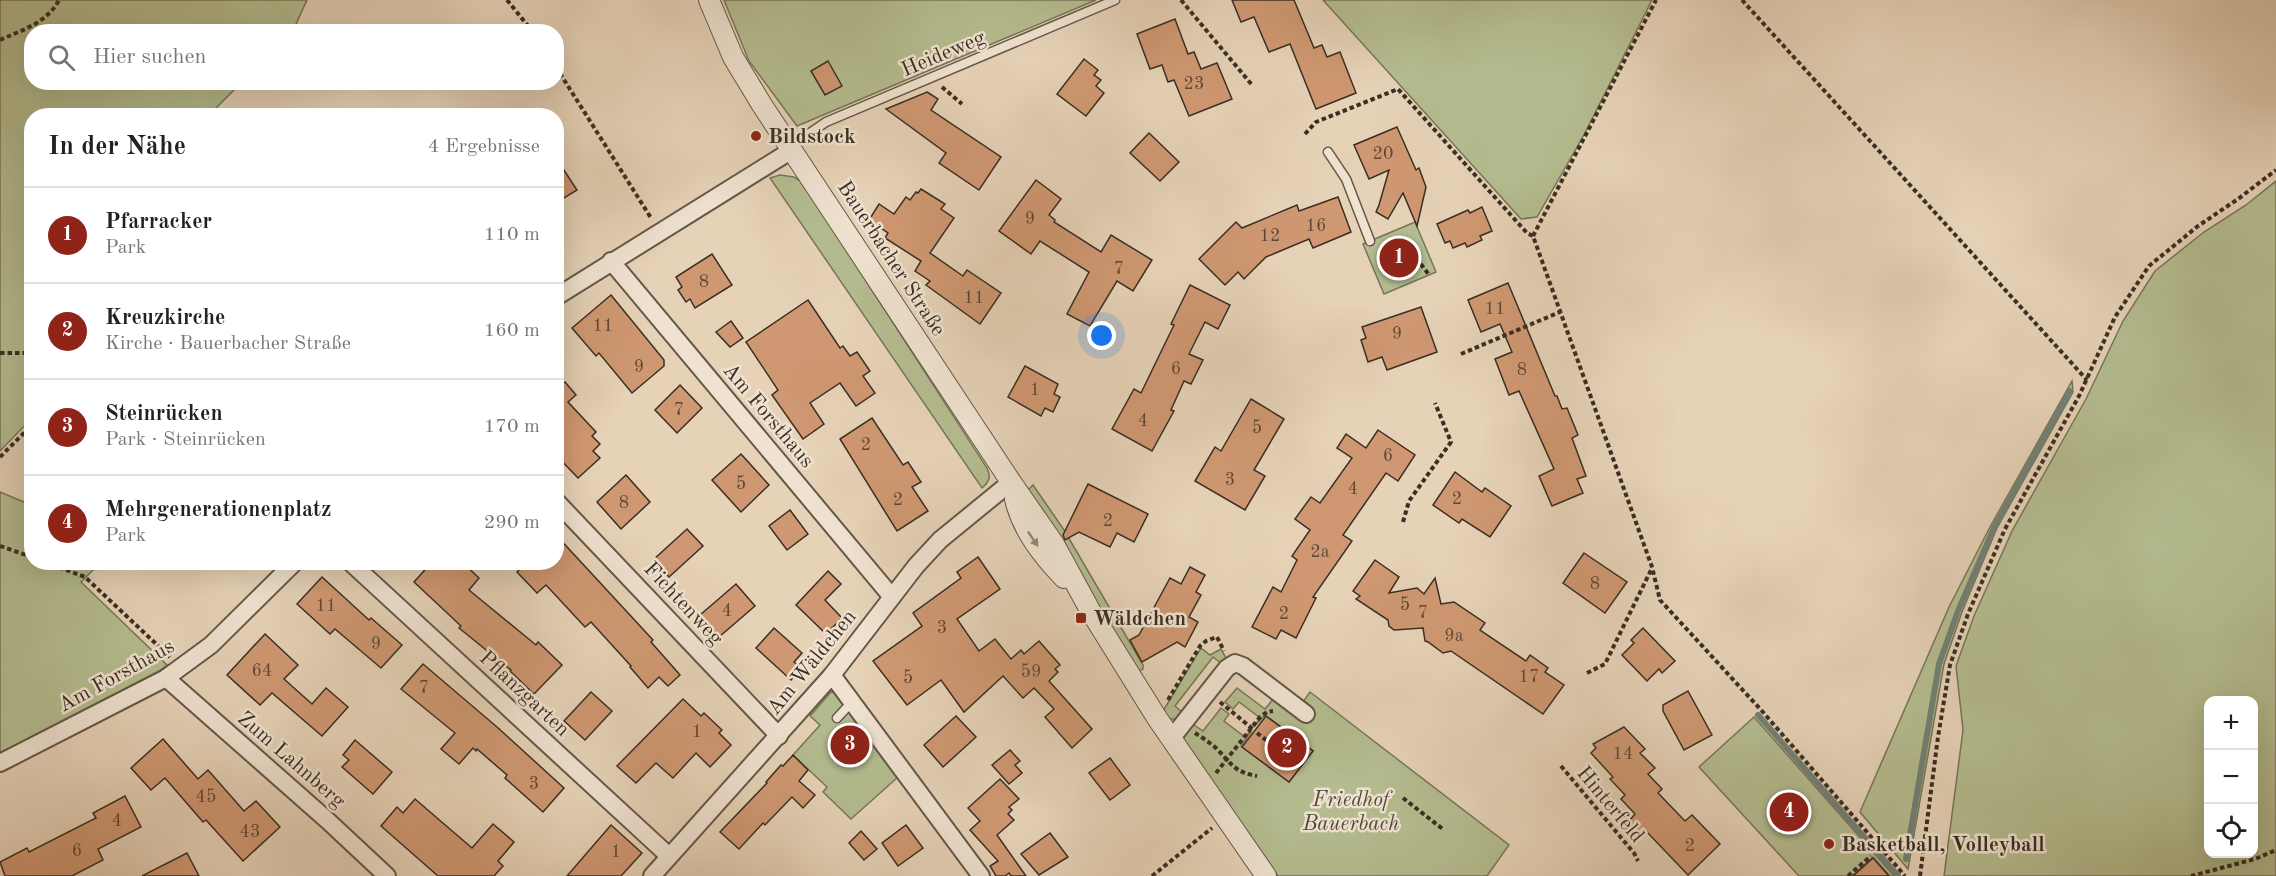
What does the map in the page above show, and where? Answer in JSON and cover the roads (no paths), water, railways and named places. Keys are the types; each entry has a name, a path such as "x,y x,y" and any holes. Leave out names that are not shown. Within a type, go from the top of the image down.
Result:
{"street":[{"name":"Bauerbacher Straße","path":"709,0 733,57 1011,484 1054,544 1083,597 1171,739"},
{"path":"564,292 792,150"},
{"name":"Am Forsthaus","path":"611,261 892,597"},
{"name":"Am Wäldchen","path":"652,876 832,675 892,597 940,540 1011,484"},
{"name":"Fichtenweg","path":"564,509 779,736"},
{"name":"Am Forsthaus","path":"0,763 166,678 181,668 211,645 287,570"},
{"name":"Pflanzgarten","path":"359,570 669,856"},
{"path":"1266,876 1171,739 1229,666 1238,663 1306,714"},
{"path":"832,675 981,876"},
{"name":"Zum Lahnberg","path":"166,678 387,876"}],"lane":[{"name":"Heideweg","path":"792,150 798,141 826,122 1115,0"},
{"path":"1328,152 1346,178 1371,244"},
{"path":"837,718 852,702"}],"waterway":[{"path":"1906,859 1939,664 1958,611 1994,528 2070,391"},
{"path":"1758,715 1898,876"}],"place":[{"name":"Bildstock","path":"756,136"},
{"name":"Pfarracker","path":"1399,258"},
{"name":"Wäldchen","path":"1081,618"},
{"name":"Steinrücken","path":"850,745"},
{"name":"Kreuzkirche","path":"1287,748"},
{"name":"Mehrgenerationenplatz","path":"1789,812"},
{"name":"Basketball, Volleyball","path":"1829,844"}],"park label":[{"name":"Friedhof Bauerbach","path":"1351,811"}]}
